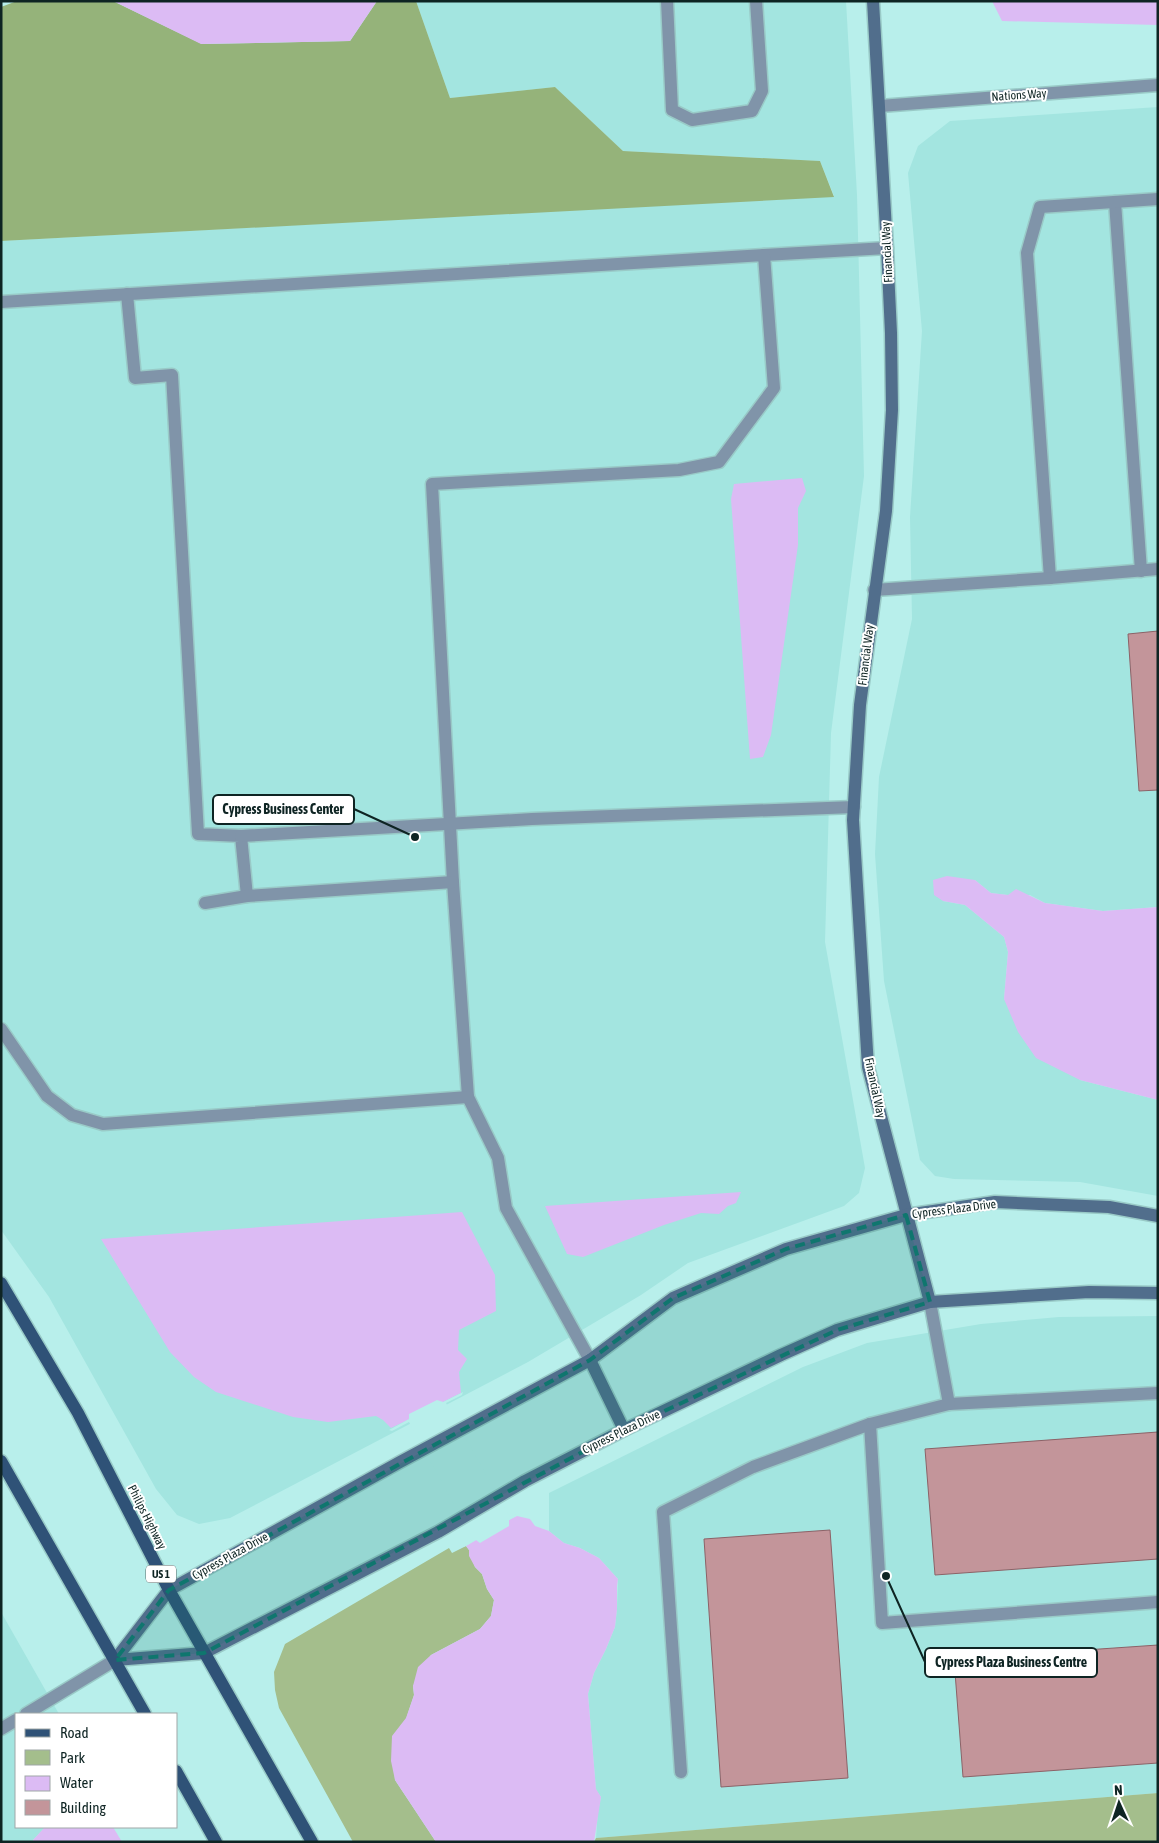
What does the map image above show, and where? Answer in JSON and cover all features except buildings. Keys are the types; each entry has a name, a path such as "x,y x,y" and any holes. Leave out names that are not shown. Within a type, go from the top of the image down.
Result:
{"main road":[{"name":"Philips Highway","path":"1,1284 78,1413 169,1590 312,1842"},
{"path":"1,1461 144,1713"},
{"path":"178,1775 216,1842"}],"street":[{"path":"667,1 672,110 692,120 752,111 762,92 756,1"},
{"name":"Financial Way","path":"873,1 888,248 892,410 886,511 860,705 854,830 868,1067 930,1302"},
{"name":"Nations Way","path":"880,106 1158,85"},
{"path":"1050,578 1027,253 1040,206 1158,199"},
{"path":"1115,202 1141,571"},
{"path":"1,302 888,248"},
{"path":"624,1430 590,1360 506,1208 498,1158 468,1097 453,882 432,484 679,470 720,462 774,388 764,255"},
{"path":"127,294 135,378 172,376 198,834 241,836 700,812 854,807"},
{"path":"874,590 1158,569"},
{"path":"241,836 247,896"},
{"path":"205,903 247,896 453,882"},
{"path":"1,1029 47,1096 72,1114 103,1124 468,1097"},
{"name":"Cypress Plaza Drive","path":"115,1660 169,1590 400,1462 590,1360 673,1298 786,1249 906,1214 995,1202 1109,1207 1158,1216"},
{"name":"Cypress Plaza Drive","path":"115,1660 204,1653 438,1532 524,1480 624,1430 837,1330 930,1302 1089,1292 1158,1293"},
{"path":"930,1302 949,1404"},
{"path":"681,1772 663,1512 753,1467 870,1424 949,1404 1158,1393"},
{"path":"870,1424 882,1623 1158,1602"},
{"path":"28,1713 115,1660"},
{"path":"1,1729 15,1721"}],"highlighted area":[{"path":"906,1215 930,1302 837,1330 624,1430 204,1653 115,1660 169,1590 590,1360 673,1298 786,1249"}],"shaded area":[{"path":"416,1 846,1 857,195 864,476 831,733 825,942 865,1168 859,1193 844,1206 688,1263 641,1295 528,1362 230,1518 199,1524 177,1515 156,1489 49,1297 1,1230 1,241 834,196 820,161 623,151 555,87 450,98"},
{"path":"1158,107 1158,907 1103,911 1045,903 1030,895 991,893 975,880 943,901 965,905 1004,937 1008,952 1004,999 1080,1080 1158,1100 1158,1196 1080,1182 954,1179 935,1176 920,1160 884,981 875,854 879,777 912,619 910,517 922,331 908,173 918,146 950,121"},
{"path":"1158,1316 1158,1793 596,1838 601,1797 596,1790 588,1694 594,1673 615,1627 618,1579 599,1558 580,1548 564,1543 549,1531 549,1493 803,1367 867,1343 981,1324 1059,1317"},
{"path":"1,1612 58,1713 15,1713 15,1828 44,1828 33,1840 34,1842 1,1842"}],"green space":[{"path":"17,1 113,1 202,44 350,41 377,1 416,1 450,98 555,87 623,151 820,161 834,197 1,241 1,7"},
{"path":"466,1546 475,1567 482,1574 487,1589 494,1600 491,1616 480,1629 431,1655 413,1686 414,1695 406,1719 392,1737 395,1780 436,1842 353,1842 279,1708 274,1672 285,1644 449,1548 452,1553"},
{"path":"1158,1793 1158,1842 594,1842 596,1838"}],"water":[{"path":"113,1 377,1 350,41 201,44"},
{"path":"992,1 1158,1 1158,25 1002,21"},
{"path":"802,478 806,491 798,508 798,545 771,735 763,757 750,759 731,499 734,484"},
{"path":"947,876 975,880 991,893 1008,895 1016,889 1045,903 1103,911 1158,907 1158,1100 1080,1080 1036,1058 1018,1032 1004,999 1008,952 1004,937 965,905 943,901 934,895 933,880"},
{"path":"741,1192 736,1203 728,1206 719,1214 701,1213 664,1225 583,1257 567,1254 545,1206"},
{"path":"462,1212 495,1275 496,1311 459,1330 458,1350 467,1359 459,1372 461,1393 443,1402 509,1520 517,1516 530,1519 535,1526 549,1531 564,1543 580,1548 599,1558 618,1579 615,1627 594,1673 588,1694 596,1789 601,1797 594,1842 436,1842 395,1780 391,1761 392,1736 406,1718 414,1695 413,1686 418,1667 431,1655 480,1629 491,1616 494,1600 487,1589 482,1574 475,1567 469,1556 469,1550 466,1546 476,1540 410,1419 391,1428 376,1416 328,1422 293,1417 216,1392 194,1377 170,1352 101,1239"},
{"path":"44,1828 114,1828 122,1842 34,1842 33,1840"}],"pier":[{"path":"463,1392 462,1395 446,1403 510,1517 520,1514 509,1520 509,1526 480,1543 476,1540 464,1547 473,1539 409,1422 392,1431 389,1430 409,1419 409,1414 437,1400 443,1402"}],"place":[{"name":"Cypress Business Center","path":"415,837"},
{"name":"Cypress Plaza Business Centre","path":"886,1576"}]}
